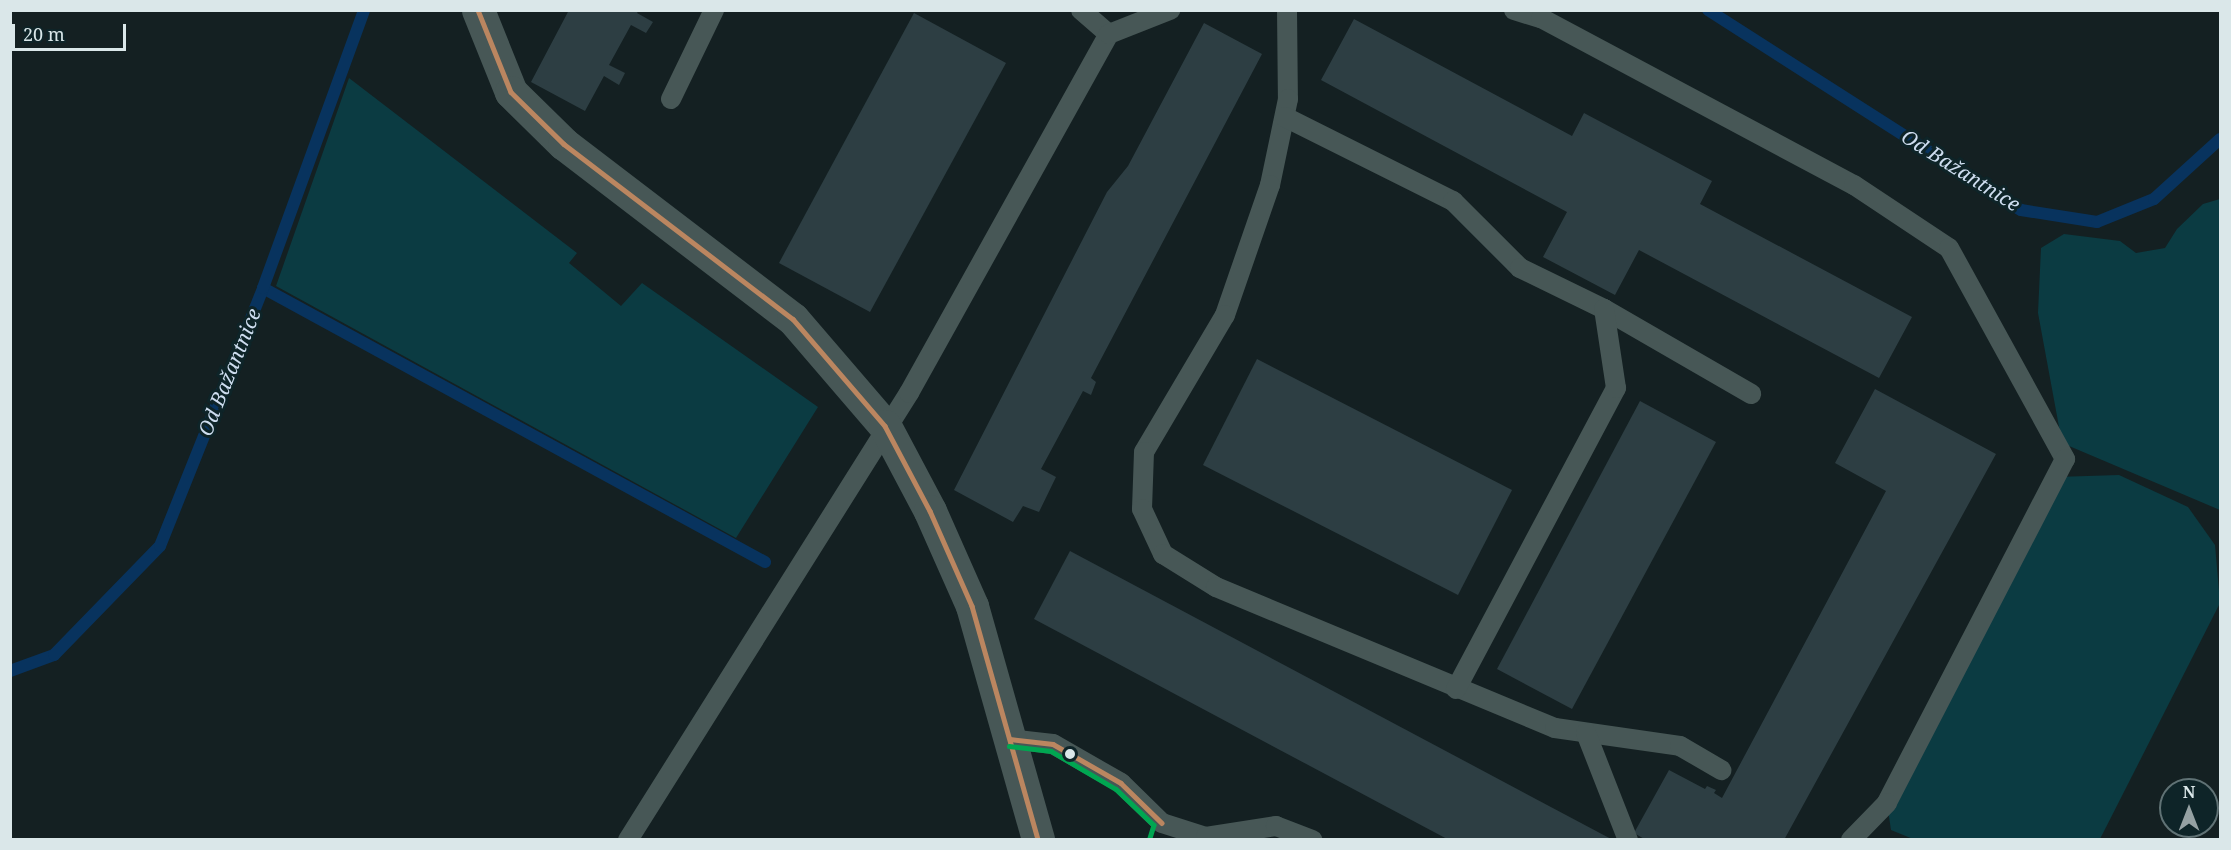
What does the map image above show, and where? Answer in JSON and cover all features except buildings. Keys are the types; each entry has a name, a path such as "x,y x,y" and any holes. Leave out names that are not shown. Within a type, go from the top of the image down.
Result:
{"street":[{"path":"478,10 511,92 564,144 793,318 885,426 930,511 972,606 1038,840"}],"lane":[{"path":"671,99 714,10"},
{"path":"1081,10 1108,34"},
{"path":"628,840 885,426 909,393 1108,34 1170,10"},
{"path":"1287,10 1288,99 1270,185 1225,315 1144,452 1142,509 1163,554 1216,587 1456,689 1555,728 1680,746 1721,770"},
{"path":"1514,10 1541,18 1854,185 1949,248 2065,459 1887,803 1851,840"},
{"path":"1285,117 1453,201 1520,268 1604,309 1751,394"},
{"path":"1456,689 1616,388 1604,309"},
{"path":"1586,733 1628,840"},
{"path":"1010,739 1053,744 1121,783 1160,831 1206,837 1276,826 1312,840"}],"shaded area":[{"path":"349,78 577,253 569,263 621,306 642,283 818,407 736,538 276,286"},
{"path":"2220,199 2220,510 2062,443 2038,313 2041,248 2064,234 2120,241 2136,253 2165,248 2177,229 2203,204"},
{"path":"2119,475 2188,507 2215,545 2220,603 2100,839 1913,839 1891,830 1887,803 2056,477"}],"waterway":[{"name":"Od Bažantnice","path":"10,671 54,655 160,546 263,288 364,10"},
{"name":"Od Bažantnice","path":"1708,10 2021,210 2097,222 2154,199 2220,139"},
{"path":"263,288 765,562"}],"transit line":[{"path":"478,10 511,92 564,144 793,319 885,426 930,511 972,606 1038,840"},
{"path":"1010,739 1053,744 1121,783 1162,823"},
{"path":"1009,746 1051,751 1116,789 1154,825 1150,838"}]}
